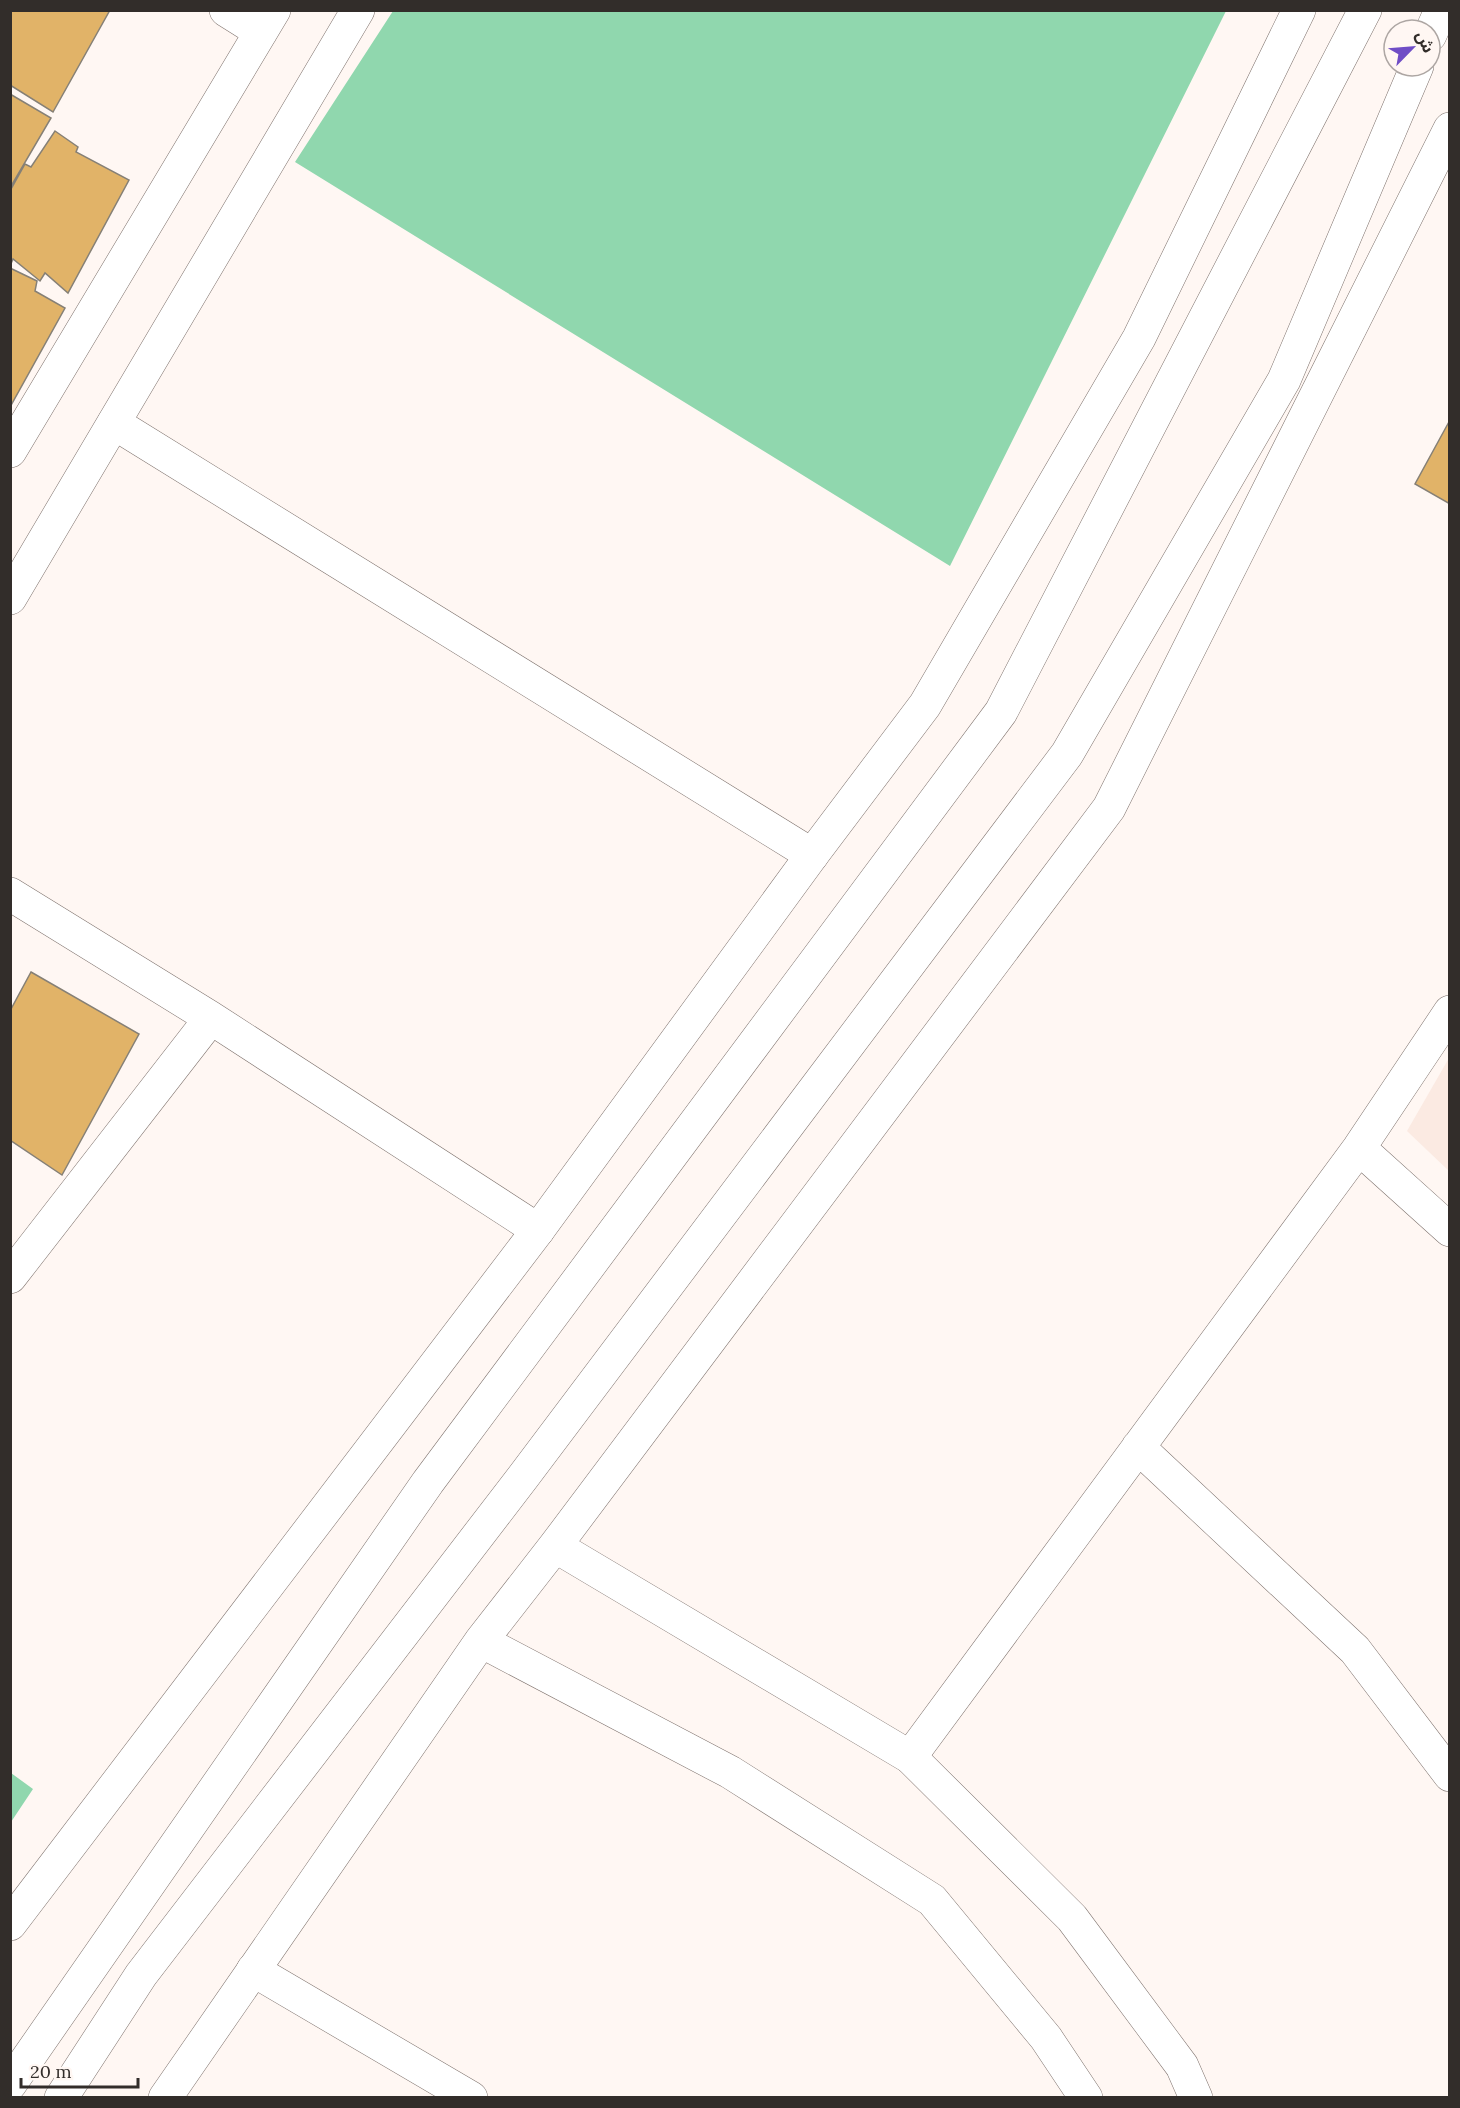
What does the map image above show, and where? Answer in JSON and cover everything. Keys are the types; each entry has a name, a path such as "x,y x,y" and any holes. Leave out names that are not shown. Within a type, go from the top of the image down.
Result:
{"street":[{"path":"10,451 268,21 226,10"},
{"path":"10,598 358,10"},
{"path":"10,1924 538,1230 812,855 925,705 1139,338 1299,10"},
{"path":"10,2084 428,1482 1001,712 1365,10"},
{"path":"62,2097 141,1975 531,1468 1067,754 1284,380 1412,78"},
{"path":"165,2097 481,1641 555,1546 1109,808 1449,129"},
{"path":"114,423 812,855"},
{"path":"10,894 211,1018 538,1230"},
{"path":"910,1757 1359,1148 1449,1012"},
{"path":"10,1277 211,1018"},
{"path":"1359,1148 1449,1230"},
{"path":"1138,1447 1355,1650 1449,1775"},
{"path":"555,1546 910,1757 1072,1918 1182,2066 1196,2097"},
{"path":"481,1641 730,1772 932,1900 1046,2038 1086,2097"},
{"path":"253,1970 471,2097"}],"shaded area":[{"path":"1449,1058 1449,1171 1407,1131"}],"green space":[{"path":"393,11 1226,11 950,566 295,162"},
{"path":"11,1773 33,1789 11,1822"}],"building":[{"path":"10,10 110,10 53,112 10,85"},
{"path":"10,94 51,118 10,188"},
{"path":"55,131 78,147 76,152 129,180 68,293 45,273 40,281 13,259 10,266 10,191 25,164 31,167"},
{"path":"10,268 37,281 35,291 65,308 10,407"},
{"path":"1450,420 1450,504 1415,484"},
{"path":"31,972 139,1034 62,1175 10,1140 10,1011"}]}
